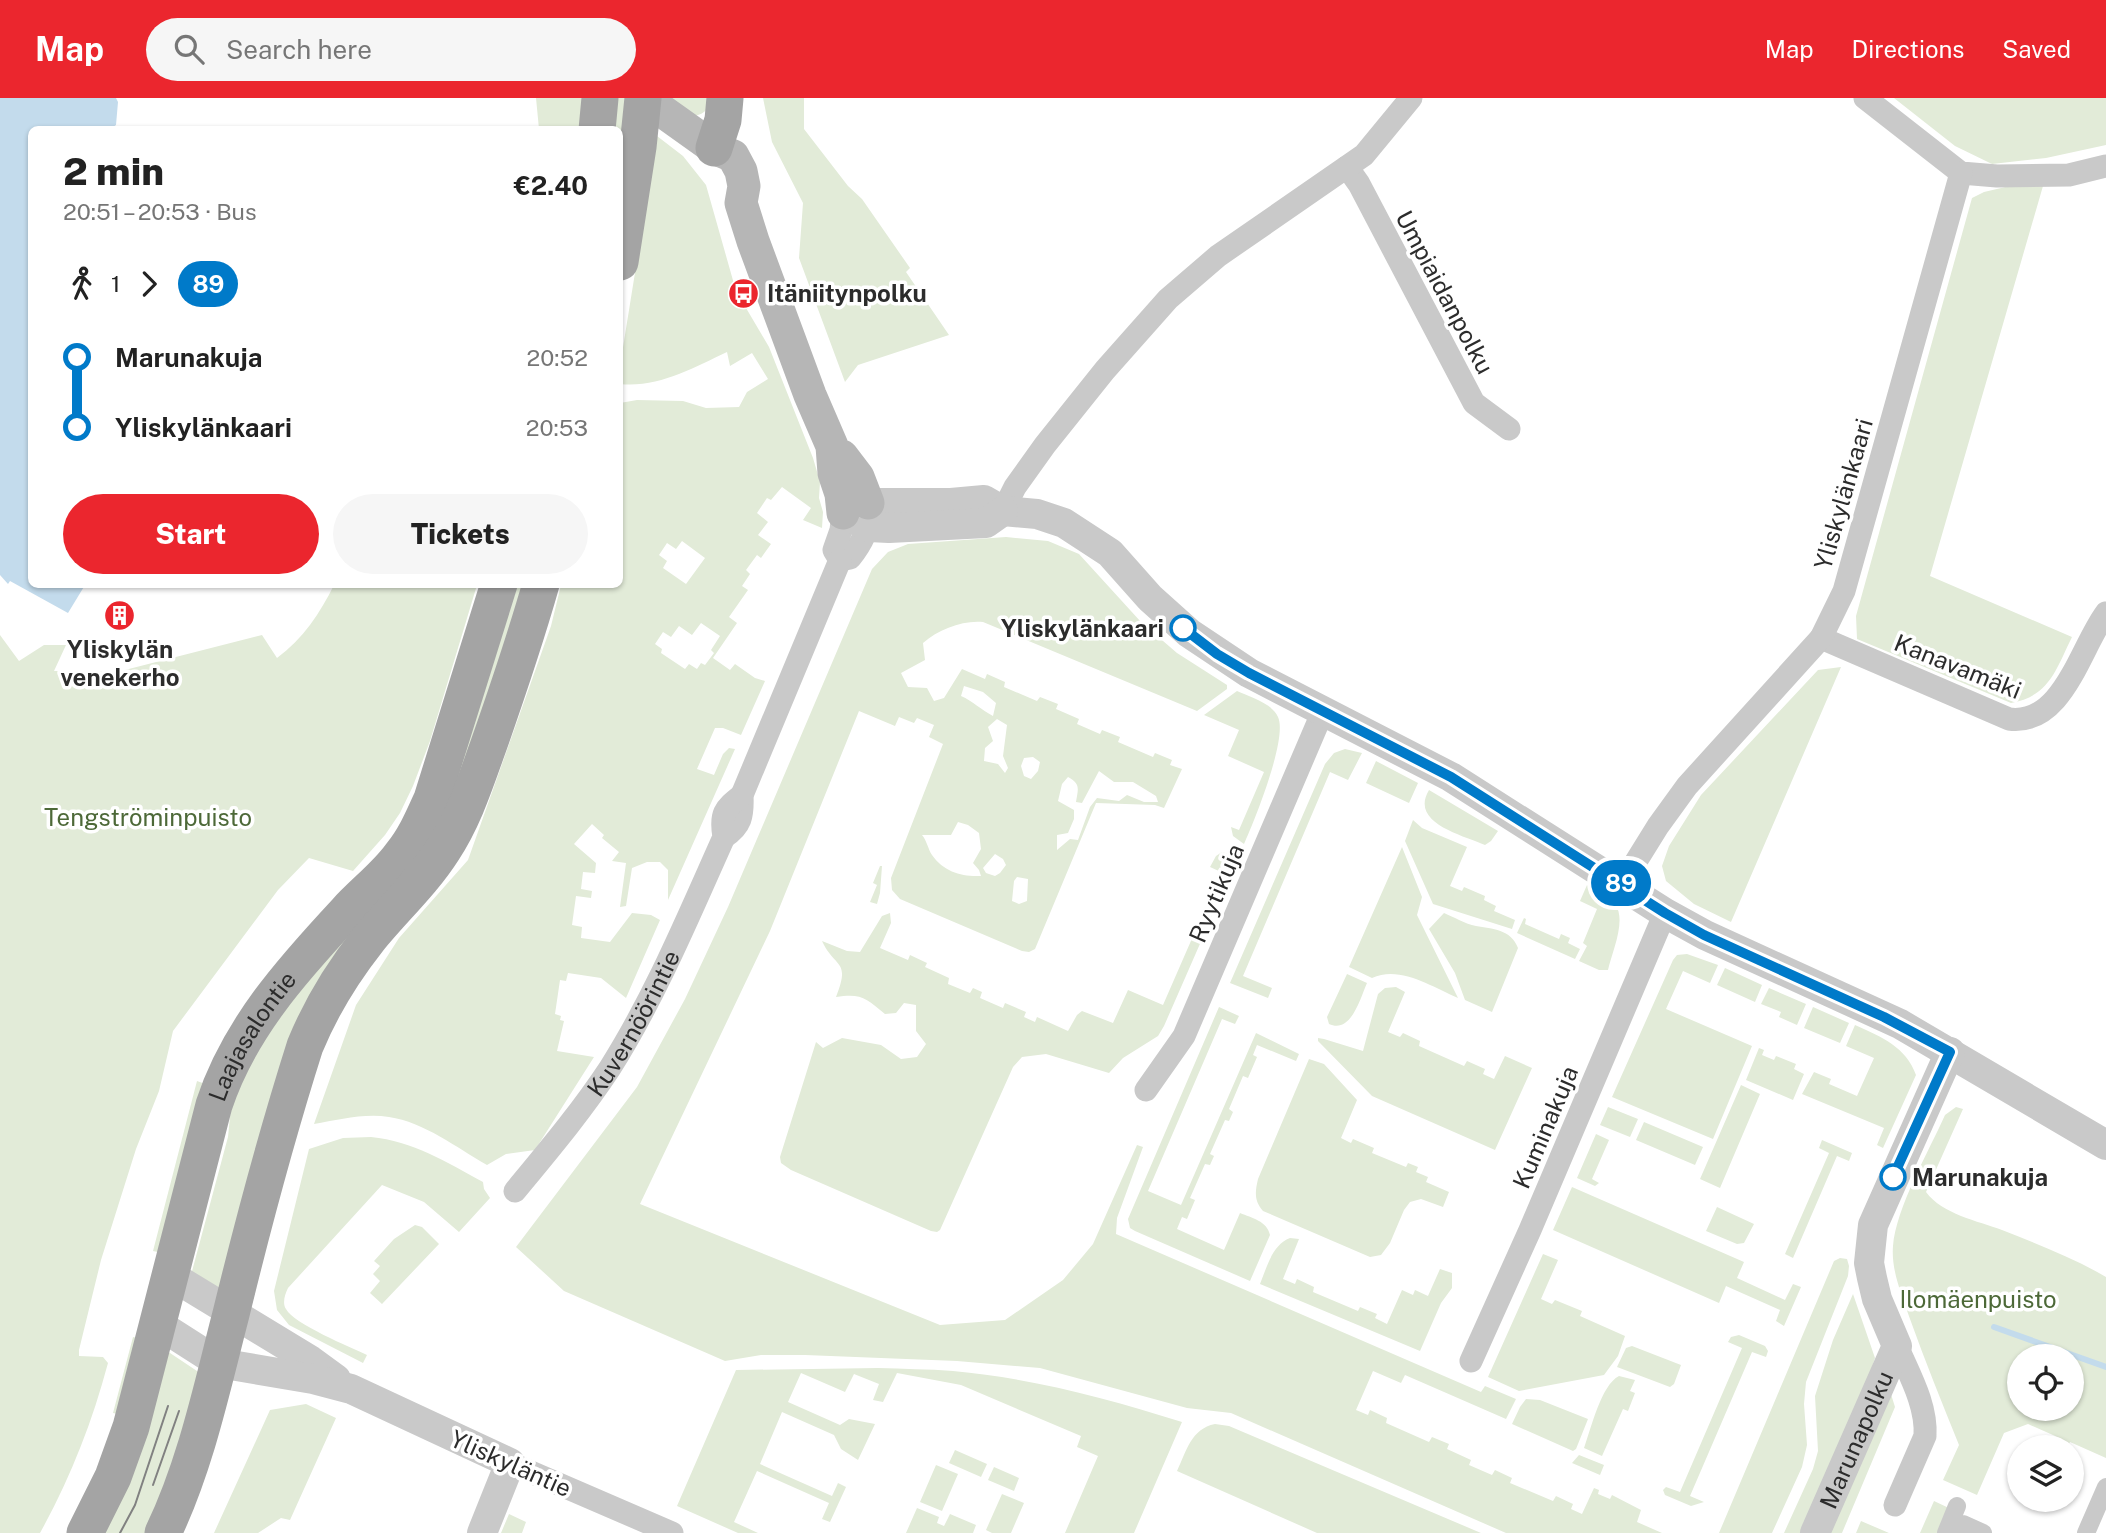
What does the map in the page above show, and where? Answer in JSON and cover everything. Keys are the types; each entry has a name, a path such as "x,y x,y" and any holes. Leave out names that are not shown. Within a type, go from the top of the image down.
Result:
{"main road":[{"path":"597,126 600,98"},
{"path":"623,243 644,98 708,144 723,120 725,98"},
{"name":"Kuvernöörintie","path":"708,144 729,192 741,203 810,395 832,446 834,473 841,494 860,514"},
{"name":"Laajasalontie","path":"85,1533 121,1457 147,1371 214,1105 230,1062 257,1018 293,971 400,857 418,830 440,774 498,588"},
{"name":"Laajasalontie","path":"163,1533 185,1480 295,1077 313,1026 344,971 375,931 416,886 443,850 465,810 521,654 540,588"}],"street":[{"path":"1003,511 1015,487 1045,444 1105,370 1168,299 1218,256 1347,167 1376,143 1411,98"},
{"path":"1865,98 1961,173 1997,176 2069,175 2106,166"},
{"name":"Umpiaidanpolku","path":"1347,167 1359,184 1474,403 1509,429"},
{"name":"Yliskylänkaari","path":"1622,884 1687,786 1821,638 1844,591 1961,173"},
{"path":"860,514 984,500 1003,511 1037,514 1065,523 1110,553 1150,598 1189,633 1249,673 1451,777 1665,913 1738,952 1900,1024 2106,1145"},
{"name":"Kuvernöörintie","path":"515,1191 590,1097 634,1027 661,977 724,837 736,828 743,814 741,795 840,560 834,550 841,530 860,514"},
{"name":"Kanavamäki","path":"1821,638 2009,719 2021,720 2034,718 2055,701 2106,613"},
{"name":"Ryytikuja","path":"1146,1090 1184,1036 1323,711"},
{"name":"Kuminakuja","path":"1471,1361 1665,913"},
{"path":"1895,1505 1926,1436 1926,1425 1920,1402 1877,1298 1869,1263 1873,1225 1950,1052"},
{"name":"Yliskyläntie","path":"170,1275 310,1360 351,1390"},
{"name":"Yliskyläntie","path":"158,1324 219,1363 313,1379 351,1390 510,1463 673,1533"},
{"name":"Marunapolku","path":"1815,1533 1896,1346"},
{"path":"482,1533 510,1463"},
{"path":"2086,1533 2106,1487"},
{"path":"1946,1533 1957,1506"},
{"path":"1959,1533 1963,1524 1983,1533"}],"green space":[{"path":"536,98 584,98 580,126 539,126"},
{"path":"615,98 628,98 623,136 623,126 612,126"},
{"path":"666,98 714,98 704,112 694,116"},
{"path":"763,98 804,98 804,129 848,186 862,199 910,268 906,272 949,335 858,365 845,382 799,258 803,203 772,142"},
{"path":"1894,98 2106,98 2106,145 2046,158 1992,164 1955,146"},
{"path":"657,136 683,156 706,185 736,291 769,347 813,458 820,482 822,528 803,520 811,508 782,487 771,500 767,498 757,513 768,522 758,535 771,544 761,558 757,555 746,570 750,574 742,586 748,590 729,617 737,623 713,658 730,670 735,664 755,678 765,681 741,735 715,728 697,769 714,775 723,754 729,748 735,749 668,900 668,870 660,862 647,862 632,868 626,906 620,907 626,863 612,861 619,852 602,838 604,835 592,824 574,844 596,863 595,873 583,872 581,889 592,891 591,898 576,896 572,925 582,927 581,938 610,942 632,913 651,915 660,920 626,998 601,978 568,973 566,981 560,980 555,1014 561,1016 560,1020 564,1021 557,1051 594,1057 535,1150 506,1154 487,1165 427,1130 402,1120 370,1116 314,1124 356,1005 399,938 468,860 551,626 560,588 623,588 623,402 637,400 683,401 706,408 739,407 747,392 768,379 752,353 730,366 727,352 675,376 623,384 623,347","holes":["682,541 705,558 686,584 663,568 667,561 659,555 667,543 676,549","701,623 720,636 711,650 714,653 705,665 701,663 697,669 689,664 685,669 661,653 662,649 655,644 663,632 671,637 679,626 692,635"]},
{"path":"2014,185 2043,186 1930,576 2072,637 2056,670 2043,687 2035,694 2011,703 1857,639 1856,616 1972,198 1984,192"},
{"path":"1006,537 1048,541 1079,554 1141,622 1177,653 1227,685 1227,689 1197,711 983,622 952,626 923,643 925,660 901,673 908,687 927,688 934,701 944,698 962,669 985,679 987,674 1005,682 1004,687 1037,701 1040,697 1058,704 1056,709 1079,719 1077,724 1100,734 1102,730 1120,737 1118,742 1153,757 1155,753 1172,760 1170,765 1182,769 1164,808 1155,805 1096,803 1035,949 1022,951 900,899 892,890 891,878 943,744 929,737 934,725 917,718 914,723 899,717 895,726 859,711 770,931 640,1204 940,1325 1005,1320 1063,1280 1093,1244 1137,1145 1143,1147 1117,1218 1116,1234 1481,1392 1485,1386 1516,1399 1506,1419 1405,1375 1401,1383 1373,1371 1356,1410 1368,1415 1370,1410 1387,1418 1386,1423 1429,1442 1432,1437 1449,1444 1447,1449 1471,1460 1469,1465 1492,1475 1495,1470 1512,1478 1510,1483 1553,1501 1556,1496 1573,1504 1571,1509 1582,1514 1594,1488 1599,1490 1598,1494 1610,1499 1612,1495 1641,1510 1637,1522 1662,1533 1506,1533 1231,1413 1187,1408 1040,1368 957,1361 805,1355 761,1355 725,1361 564,1291 516,1247 637,1087 685,999 728,907 872,569 888,552 908,544","holes":["964,686 983,692 996,703 993,716 961,696","997,719 1007,725 1003,756 1008,768 1005,773 998,764 984,761 985,748 993,741 988,727","1033,757 1040,762 1038,771 1031,779 1024,776 1021,766 1024,758","1099,771 1114,782 1133,782 1156,796 1158,802 1144,802 1127,795 1119,801 1097,798 1090,807 1078,840 1070,839 1057,850 1057,835 1068,833 1074,819 1074,810 1058,801 1062,784 1068,777 1077,785 1076,802 1082,803","958,822 968,825 979,833 981,849 973,863 981,876 967,876 942,866 932,855 922,835 951,835","995,854 1003,859 1006,865 1000,873 995,876 986,873 983,868","1017,877 1028,879 1027,901 1019,904 1012,901 1014,881"]},
{"name":"Tengströminpuisto","path":"332,588 476,588 430,741 413,786 400,813 385,835 353,871 309,858 278,890 173,1031 159,1091 136,1149 101,1260 79,1350 79,1356 103,1357 108,1363 95,1407 70,1471 40,1533 0,1533 0,635 19,661 44,645 66,645 54,671 117,672 262,635 277,658 295,643 323,606"},
{"path":"512,588 526,588 463,784 361,931 222,1293 191,1275 228,1137 232,1096 255,1039 405,863"},
{"path":"1841,667 1731,922 1694,904 1666,881 1662,866 1669,846 1701,795 1818,670"},
{"path":"1237,691 1271,708 1278,717 1280,728 1274,761 1244,844 1233,836 1231,827 1239,830 1264,772 1228,756 1239,730 1204,715"},
{"path":"1345,749 1362,753 1348,780 1330,772 1243,976 1272,988 1268,998 1230,983 1325,764 1334,753"},
{"path":"1376,761 1418,783 1409,803 1366,783"},
{"path":"1429,790 1498,831 1491,841 1485,845 1452,832 1432,819 1426,811 1425,801"},
{"path":"1413,820 1422,828 1467,847 1450,886 1462,891 1464,887 1485,896 1484,900 1496,906 1494,911 1515,920 1512,929 1433,904 1405,841"},
{"path":"1402,847 1422,897 1417,915 1458,998 1416,979 1394,974 1372,978 1349,967"},
{"path":"1222,852 1238,857 1158,1036 1123,1058 1109,1073 1046,1054 1022,1057 1013,1067 940,1230 931,1231 791,1170 781,1163 780,1157 816,1042 823,1048 842,1038 881,1045 901,1059 917,1057 926,1044 916,1031 916,1005 904,1003 896,1013 885,1014 863,998 836,997 842,970 822,941 847,951 860,952 882,916 890,913 891,923 880,948 908,960 910,955 927,963 925,967 949,978 948,984 970,993 973,988 982,992 980,998 1003,1008 1005,1003 1026,1012 1024,1017 1035,1022 1037,1017 1068,1031 1082,1011 1113,1023 1128,990 1163,1005 1221,872 1210,867 1216,856"},
{"path":"880,866 880,893 877,904 870,902 877,885 873,883"},
{"path":"1587,885 1615,904 1620,919 1608,970 1599,970 1579,961 1587,946 1583,943 1597,909 1580,901"},
{"path":"1444,913 1468,924 1506,933 1518,948 1492,1012 1465,1000 1455,973 1429,929"},
{"path":"1524,918 1525,924 1559,939 1561,934 1570,938 1568,943 1580,949 1575,959 1517,933"},
{"path":"1687,954 1718,965 1710,983 1683,971 1666,1009 1752,1046 1713,1139 1612,1097 1673,960 1677,955"},
{"path":"1725,968 1762,985 1755,1002 1717,985"},
{"path":"1347,974 1367,983 1349,1020 1337,1026 1329,1024 1327,1017"},
{"path":"1396,987 1405,992 1388,1032 1400,1037 1403,1033 1420,1041 1419,1046 1464,1066 1467,1061 1485,1069 1483,1074 1494,1079 1505,1056 1532,1068 1495,1150 1372,1096 1318,1041 1318,1038 1324,1039 1363,1051 1378,994 1385,988"},
{"path":"1769,988 1806,1004 1797,1025 1779,1017 1781,1012 1761,1004"},
{"path":"1219,1007 1239,1016 1235,1024 1222,1019 1148,1191 1181,1205 1256,1033 1299,1054 1296,1061 1257,1045 1253,1055 1257,1057 1248,1078 1243,1076 1229,1109 1233,1112 1229,1121 1225,1120 1210,1154 1214,1156 1210,1165 1205,1164 1190,1198 1195,1200 1187,1219 1182,1217 1177,1229 1224,1250 1240,1213 1262,1223 1270,1235 1250,1281 1135,1231 1130,1228 1128,1219"},
{"path":"1813,1007 1849,1023 1840,1043 1804,1028"},
{"path":"1855,1025 1892,1044 1906,1057 1916,1075 1883,1148 1877,1145 1884,1128 1802,1094 1814,1072 1831,1079 1829,1084 1857,1096 1874,1058 1846,1046"},
{"path":"1759,1048 1764,1050 1762,1055 1774,1060 1776,1056 1796,1064 1794,1069 1804,1074 1793,1100 1746,1080"},
{"path":"1309,1059 1324,1064 1357,1100 1341,1138 1351,1143 1353,1139 1374,1148 1372,1153 1406,1167 1408,1163 1418,1167 1416,1172 1428,1177 1426,1182 1449,1192 1443,1207 1421,1199 1410,1202 1390,1243 1381,1255 1370,1257 1263,1211 1258,1204 1258,1179"},
{"path":"197,1081 208,1085 162,1253 153,1251"},
{"path":"1741,1085 1760,1094 1720,1188 1700,1179"},
{"path":"1608,1107 1638,1119 1630,1137 1600,1125"},
{"name":"Ilomäenpuisto","path":"1956,1107 1963,1109 1926,1192 1933,1200 1951,1211 2055,1252 2106,1277 2106,1458 2084,1448 2084,1435 2053,1435 2028,1424 2004,1433 1977,1495 1943,1480 1959,1445 1904,1301 1895,1274 1893,1255 1895,1231 1914,1180 1945,1115"},
{"path":"1644,1122 1703,1147 1695,1165 1636,1140"},
{"path":"1596,1134 1609,1140 1592,1179 1599,1183 1595,1186 1577,1178"},
{"path":"371,1137 401,1143 442,1160 483,1182 490,1198 459,1232 424,1202 382,1185 288,1288 284,1304 291,1315 323,1335 367,1355 363,1363 289,1325 277,1310 274,1291 309,1149 343,1138"},
{"path":"1822,1140 1852,1153 1849,1161 1837,1156 1793,1258 1785,1254 1829,1153 1819,1148"},
{"path":"1572,1187 1744,1262 1737,1278 1785,1300 1793,1284 1801,1287 1784,1326 1776,1321 1780,1310 1726,1286 1719,1303 1553,1230"},
{"path":"1717,1207 1754,1224 1744,1243 1737,1244 1706,1231"},
{"path":"415,1225 422,1227 439,1244 382,1304 370,1293 380,1281 373,1274 380,1266 374,1261 394,1239"},
{"path":"1290,1238 1299,1239 1283,1279 1295,1284 1297,1279 1314,1287 1313,1292 1358,1311 1360,1307 1377,1314 1375,1318 1387,1324 1402,1290 1413,1295 1415,1290 1428,1296 1440,1269 1452,1273 1452,1288 1441,1303 1420,1351 1260,1284 1274,1251"},
{"path":"1543,1254 1558,1260 1541,1299 1552,1304 1555,1300 1582,1311 1580,1316 1625,1336 1618,1356 1604,1375 1519,1391 1488,1377"},
{"path":"1847,1259 1848,1276 1806,1382 1804,1404 1807,1445 1802,1467 1772,1533 1719,1533 1834,1261"},
{"path":"1853,1294 1875,1358 1864,1391 1802,1533 1784,1533 1813,1469 1818,1451 1815,1396 1833,1340"},
{"path":"1739,1335 1765,1346 1768,1351 1766,1357 1752,1352 1690,1496 1704,1502 1691,1506 1665,1495 1663,1490 1666,1487 1680,1492 1742,1348 1728,1342 1731,1337"},
{"path":"133,1337 142,1339 118,1414 113,1413"},
{"path":"1632,1346 1681,1365 1674,1384 1670,1387 1617,1367 1626,1348"},
{"path":"164,1349 203,1375 150,1533 103,1533"},
{"path":"878,1368 953,1371 1040,1384 1097,1397 1182,1422 1134,1533 1065,1533 1098,1456 1077,1447 1081,1436 961,1385 897,1373 883,1402 873,1400 879,1384 854,1374 845,1392 801,1373 788,1402 840,1425 849,1419 875,1424 858,1460 841,1449 834,1435 782,1412 760,1464 832,1496 838,1483 846,1487 830,1522 822,1519 829,1503 757,1471 734,1522 758,1533 738,1533 677,1506 736,1370"},
{"path":"1619,1376 1635,1380 1630,1391 1635,1393 1628,1411 1623,1409 1602,1456 1584,1448 1602,1398 1607,1388"},
{"path":"1890,1391 1895,1407 1842,1533 1827,1533"},
{"path":"1526,1399 1540,1400 1588,1419 1576,1449 1573,1451 1512,1424"},
{"path":"306,1404 336,1418 290,1520 281,1518 258,1533 214,1533 270,1410"},
{"path":"1215,1424 1229,1426 1481,1533 1317,1533 1177,1471 1195,1436 1200,1430"},
{"path":"955,1450 987,1464 981,1477 949,1463"},
{"path":"1579,1455 1604,1465 1600,1475 1572,1463"},
{"path":"936,1465 958,1474 942,1511 920,1502"},
{"path":"994,1467 1019,1478 1014,1491 988,1480"},
{"path":"1002,1494 1024,1503 1011,1533 992,1533 986,1530"},
{"path":"1934,1501 1951,1509 1941,1533 1920,1533"},
{"path":"917,1508 939,1517 937,1523 944,1526 950,1514 976,1525 973,1533 906,1533"},
{"path":"509,1514 526,1522 522,1533 501,1533"},
{"path":"1861,1521 1889,1533 1856,1533"}],"water":[{"path":"0,98 116,98 118,102 114,126 28,126 28,588 83,588 68,613 10,581 8,584 0,575"}],"waterway":[{"path":"1994,1327 2106,1367"}],"tram line":[{"path":"120,1533 135,1505 168,1406"},
{"path":"153,1485 179,1411"}],"bus line":[{"name":"89","path":"1183,628 1217,654 1249,673 1451,777 1704,935 1900,1024 1950,1052 1893,1177"}],"place":[{"name":"Itäniitynpolku","path":"744,293"},
{"name":"Yliskylän venekerho","path":"120,615"},
{"name":"Yliskylänkaari","path":"1183,628"},
{"name":"Marunakuja","path":"1893,1177"}]}
